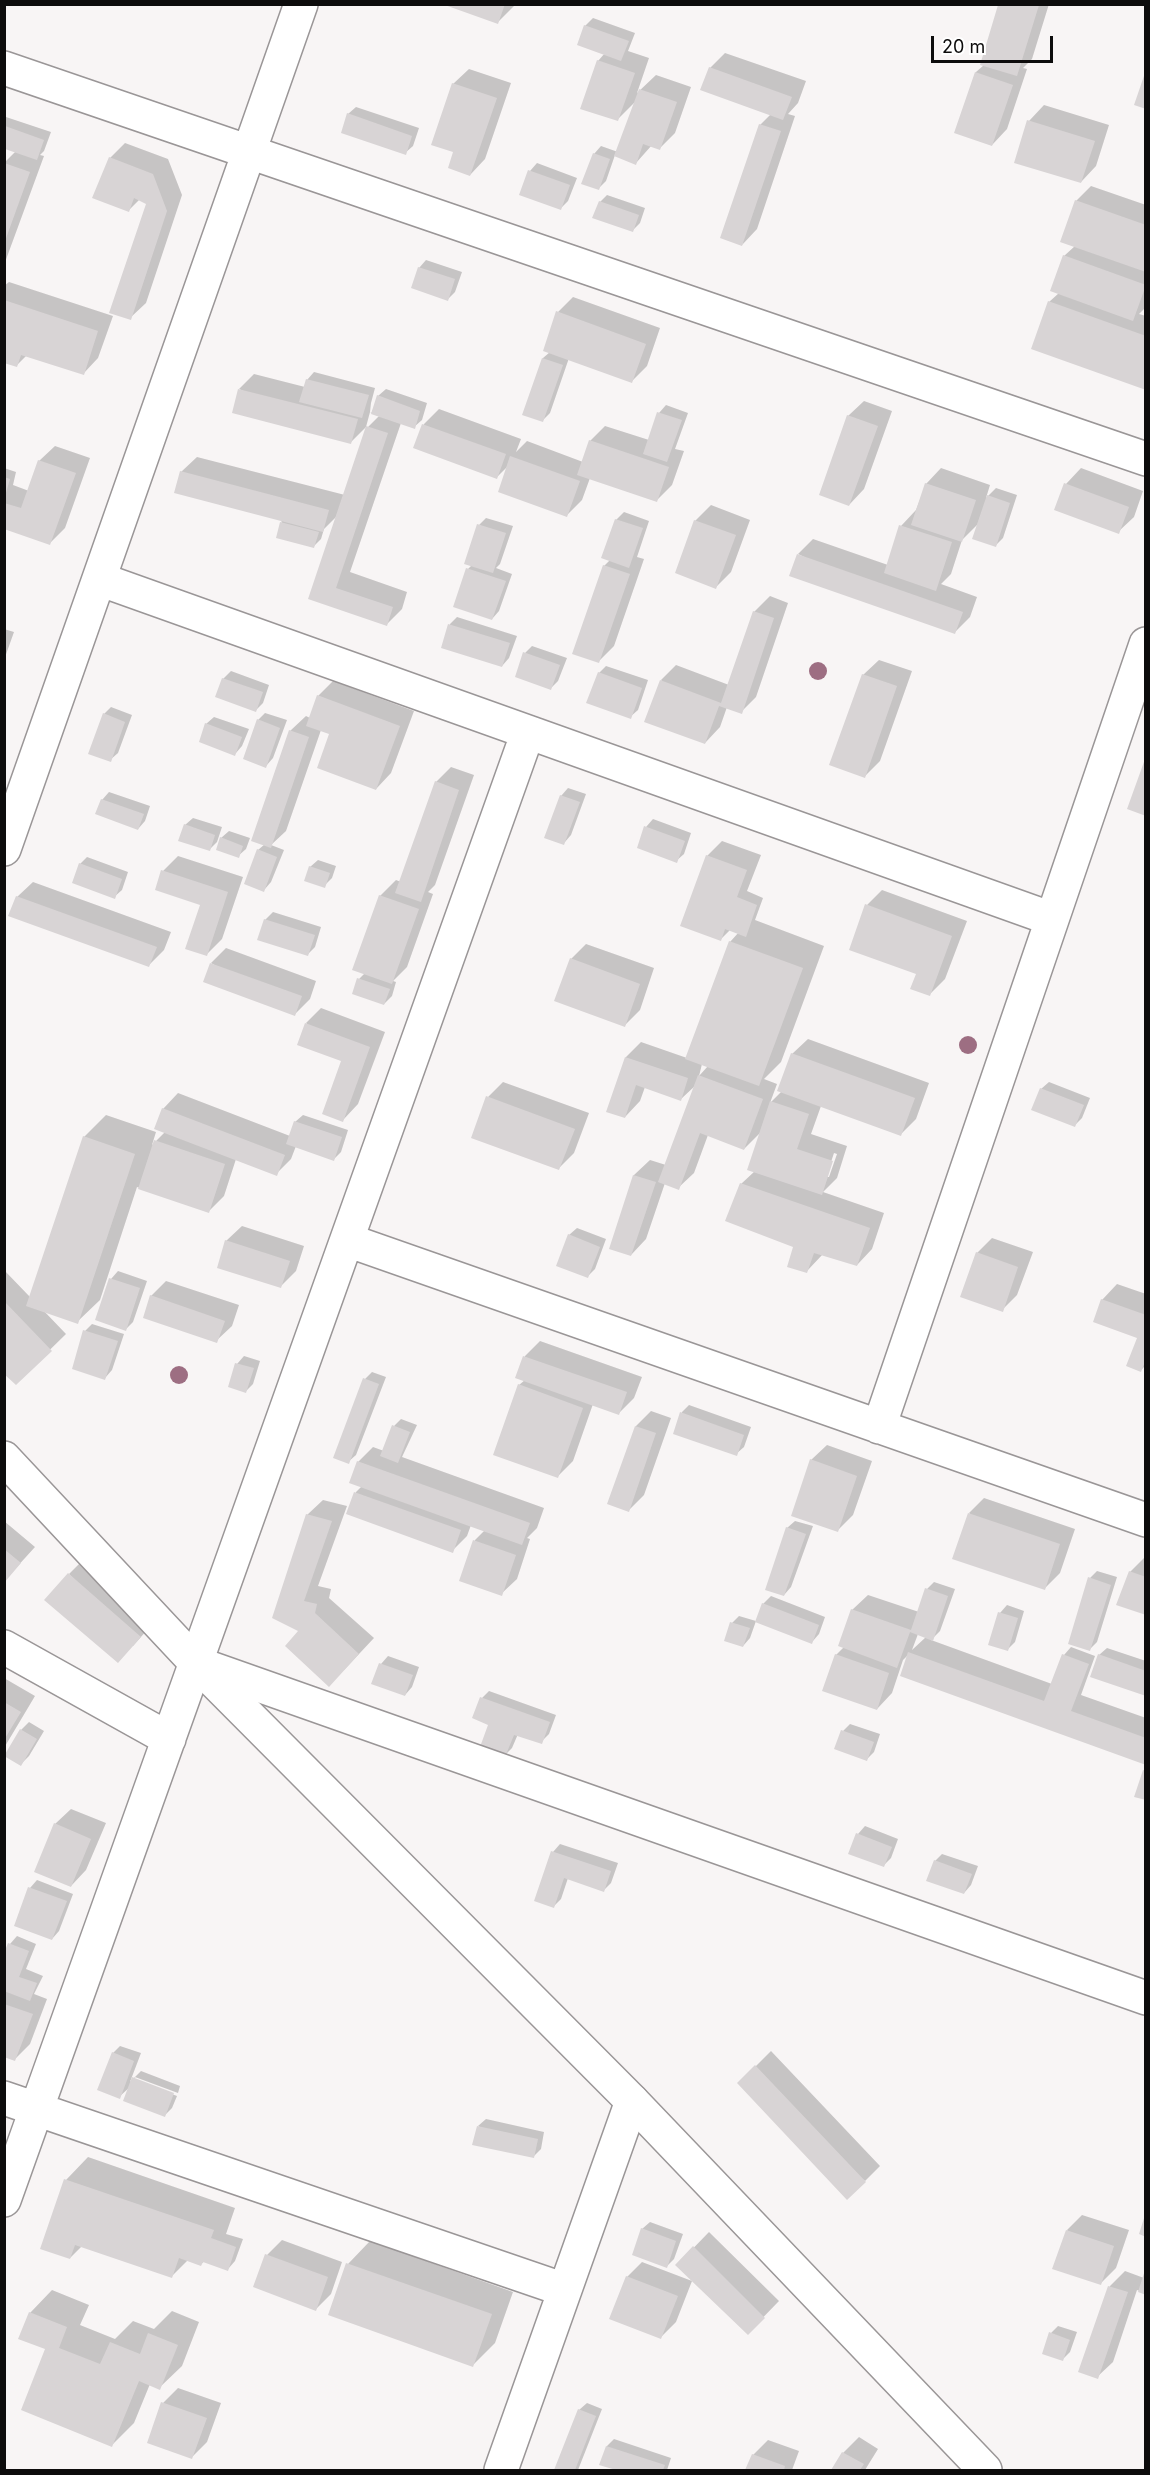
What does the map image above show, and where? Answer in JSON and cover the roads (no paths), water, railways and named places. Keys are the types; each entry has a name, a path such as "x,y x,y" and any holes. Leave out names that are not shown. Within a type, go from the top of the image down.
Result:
{"street":[{"path":"4,849 301,4"},
{"path":"4,68 1146,459"},
{"path":"99,579 1052,919"},
{"path":"879,1427 1146,644"},
{"path":"4,2200 528,732"},
{"path":"347,1240 1146,1520"},
{"path":"4,1458 196,1663 632,2101 985,2470"},
{"path":"4,1647 169,1738"},
{"path":"196,1663 1146,1998"},
{"path":"4,2098 565,2289"},
{"path":"501,2470 632,2101"}]}
